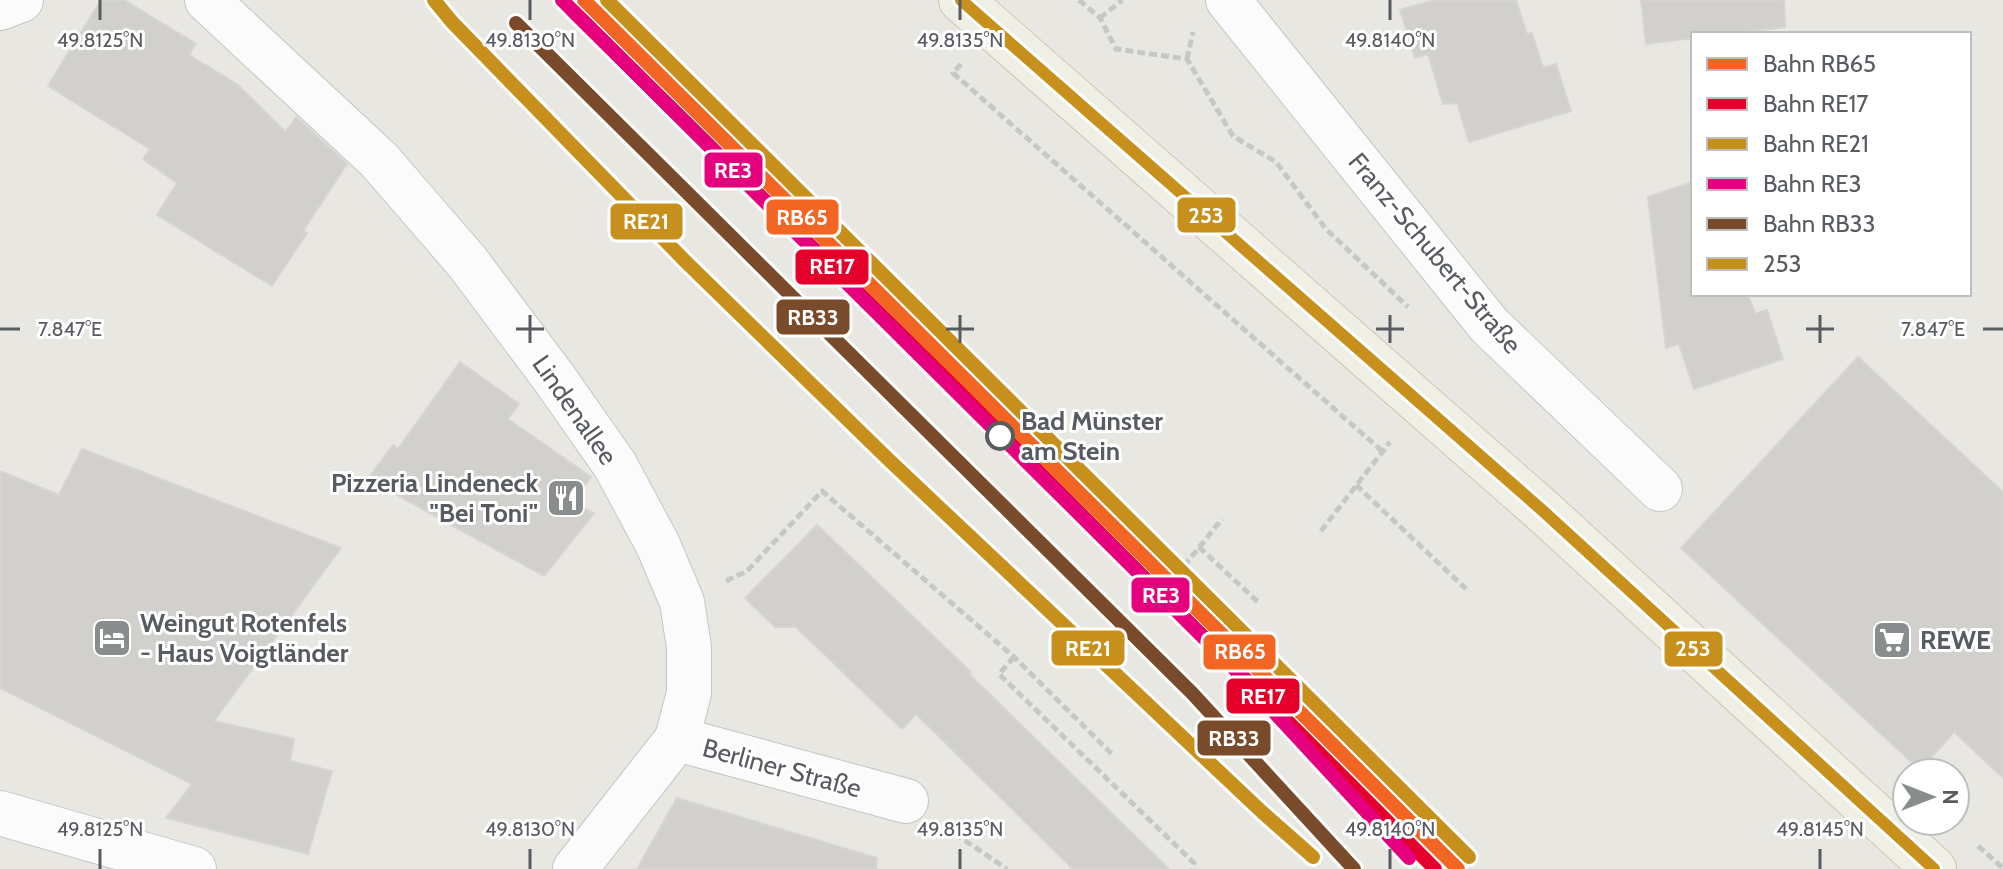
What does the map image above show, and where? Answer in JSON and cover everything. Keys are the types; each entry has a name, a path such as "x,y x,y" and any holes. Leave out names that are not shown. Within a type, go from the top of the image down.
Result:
{"main road":[{"path":"976,13 1532,500 1934,869"}],"street":[{"path":"0,8 21,0"},
{"name":"Lindenallee","path":"207,0 379,160 468,263 615,465 658,545 682,602 689,647 689,693 677,739"},
{"name":"Franz-Schubert-Straße","path":"1228,0 1489,325 1660,489"},
{"name":"Berliner Straße","path":"575,869 677,739 906,801"},
{"path":"0,813 194,869"}],"path":[{"path":"1079,0 1100,18 1116,49 1187,59 1233,136 1276,162 1326,229 1416,315"},
{"path":"1100,18 1122,0"},
{"path":"976,13 953,73 1382,451"},
{"path":"1321,531 1390,441"},
{"path":"1356,485 1466,589"},
{"path":"682,602 747,571 822,491 1014,657 1114,756"},
{"path":"1184,566 1222,519"},
{"path":"1199,547 1258,602"},
{"path":"1014,657 999,674 1194,863 1192,869"},
{"path":"906,801 1007,869"}],"building":[{"path":"101,0 124,0 196,44 189,55 238,85 286,132 296,117 347,164 272,286 157,215 177,183 143,159 150,149 48,86"},
{"path":"1435,0 1516,0 1527,34 1532,33 1543,68 1556,64 1571,111 1469,142 1457,103 1443,104 1428,54 1415,58 1400,10"},
{"path":"1641,0 1784,0 1785,27 1745,32 1691,32 1691,38 1646,44"},
{"path":"1691,183 1691,296 1749,296 1755,314 1767,310 1783,359 1694,389 1679,344 1666,348 1648,197"},
{"name":"REWE","path":"1858,357 2003,492 2003,778 1954,732 1932,757 1906,757 1681,548"},
{"path":"460,362 519,404 508,419 591,477 572,502 594,513 544,576 368,479 393,445 398,449"},
{"path":"82,449 341,548 214,721 294,739 290,761 332,771 308,854 166,818 192,784 0,688 0,471 59,495"},
{"path":"817,525 971,672 969,674 1169,869 1073,869 916,714 902,729 796,627 775,627 745,598"},
{"path":"677,798 877,858 876,869 637,869"}],"rail line":[{"name":"RE21","path":"434,0 686,262 889,460 1313,857"},
{"name":"RE3","path":"562,0 1226,660 1409,858"},
{"name":"RB65","path":"584,0 1458,869"},
{"name":"RE21","path":"607,0 1469,857"},
{"name":"RE17","path":"573,11 1435,869"},
{"name":"RB33","path":"516,23 1192,693 1354,869"}],"transit line":[{"name":"253","path":"961,0 1543,511 1934,869"}],"place":[{"name":"Bad Münster am Stein","path":"1000,436"},
{"name":"Pizzeria Lindeneck \"Bei Toni\"","path":"566,498"},
{"name":"Weingut Rotenfels - Haus Voigtländer","path":"112,638"},
{"name":"REWE","path":"1892,640"}]}
